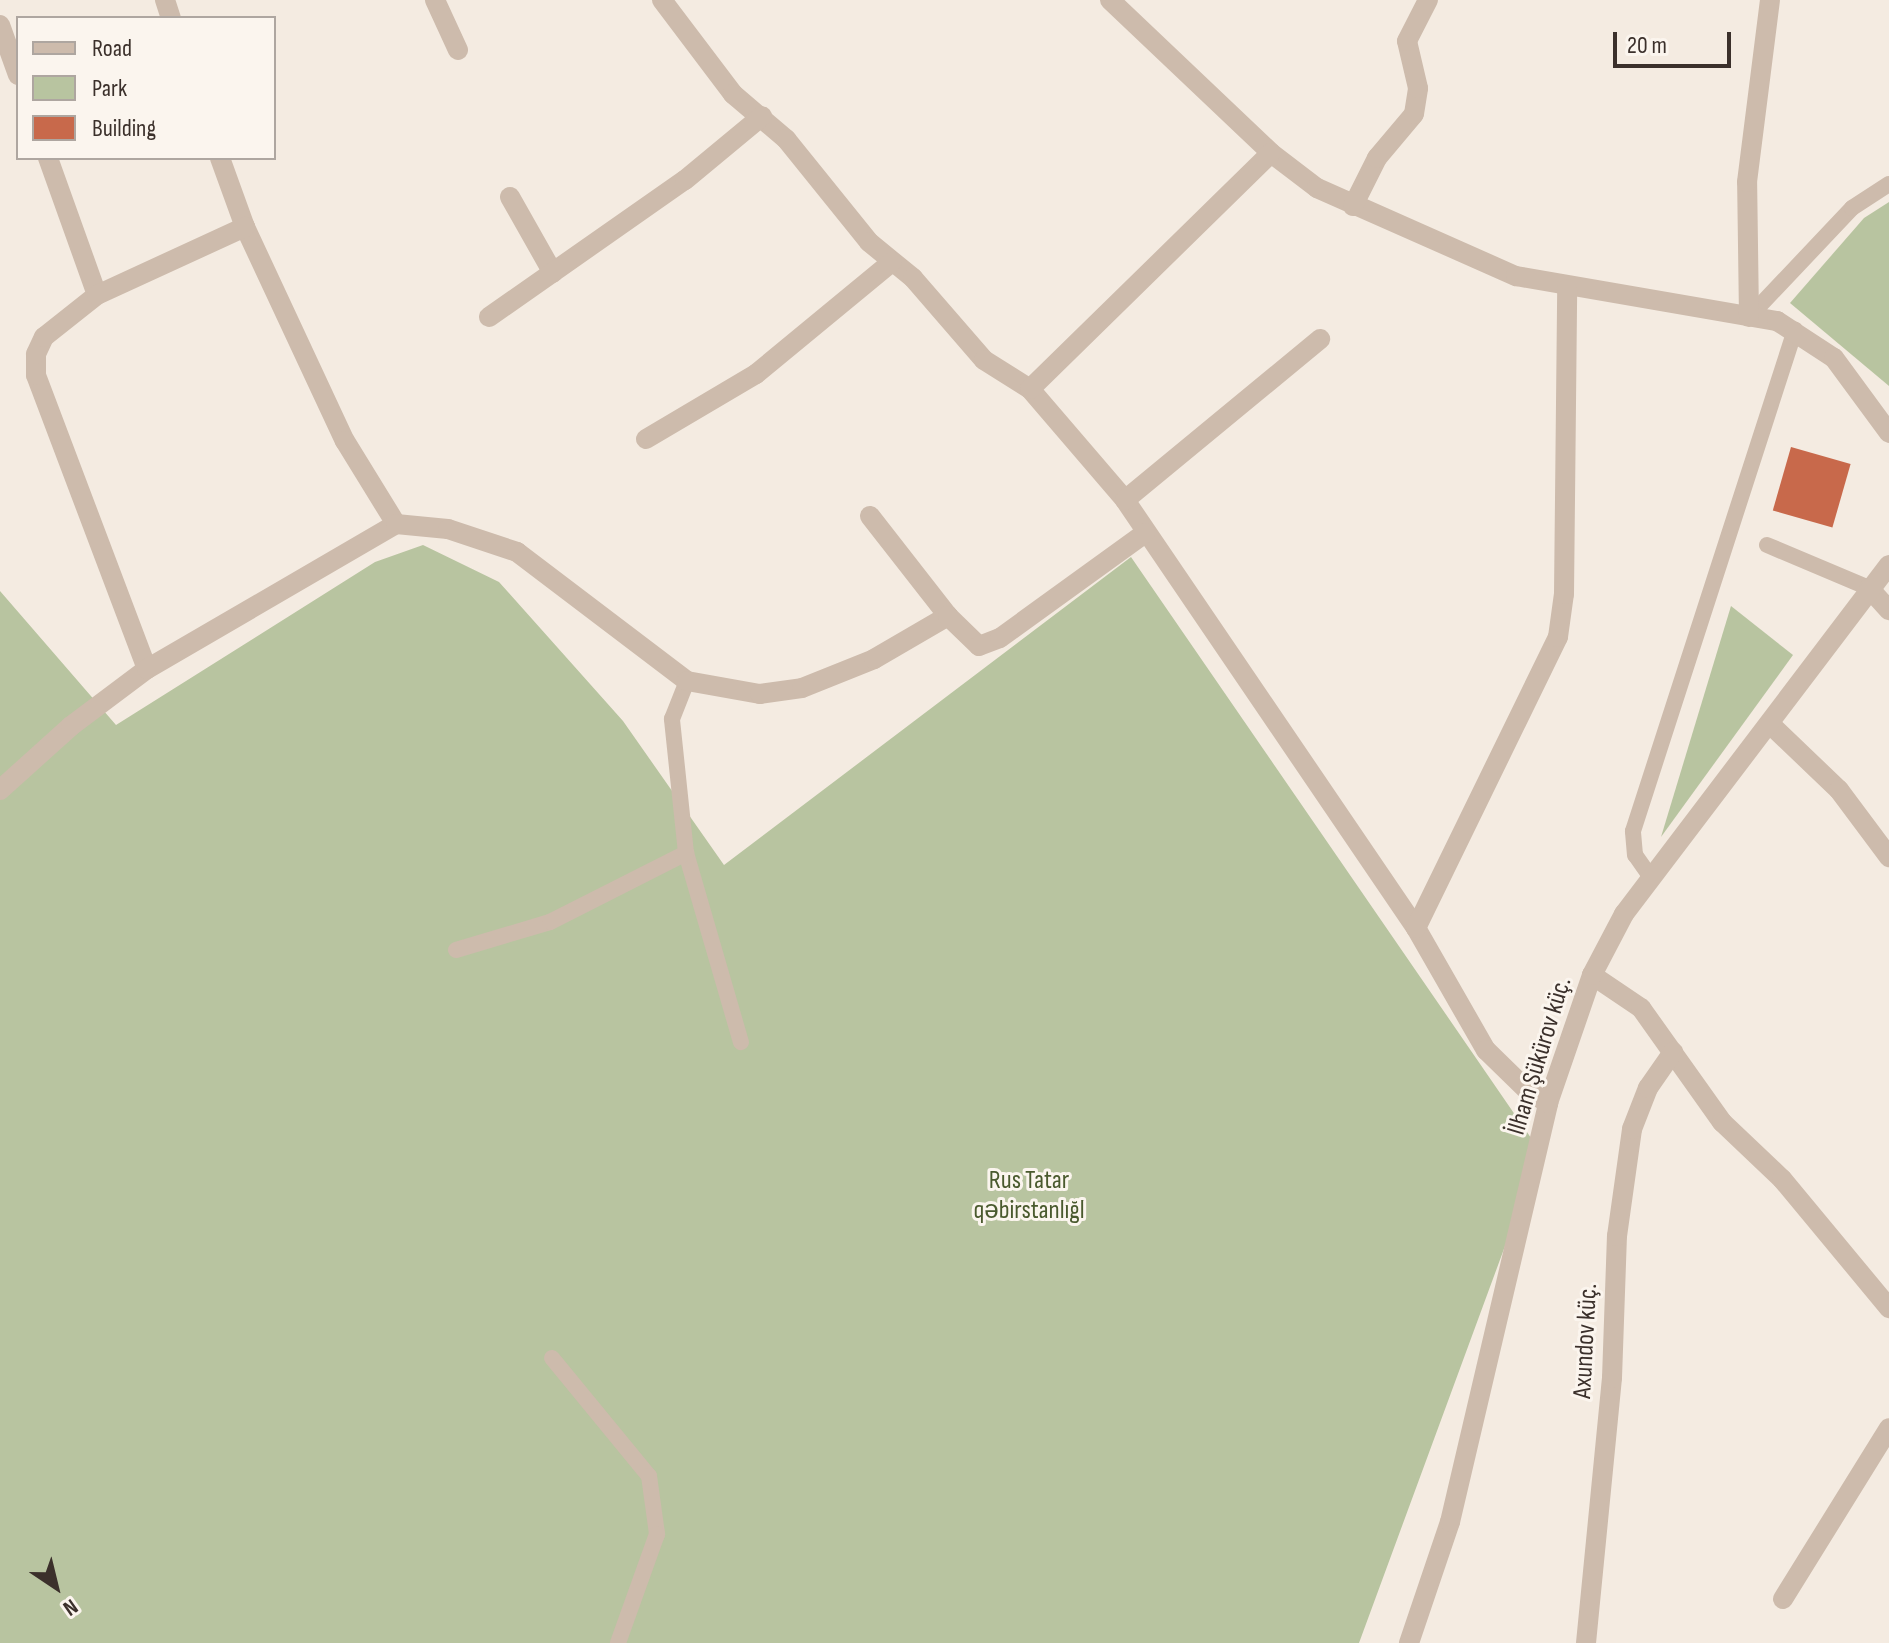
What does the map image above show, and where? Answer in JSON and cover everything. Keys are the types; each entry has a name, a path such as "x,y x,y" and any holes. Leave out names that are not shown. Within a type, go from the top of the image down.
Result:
{"street":[{"path":"435,0 458,50"},
{"path":"662,0 733,94 762,116 984,360 1030,389 1125,500 1416,928 1486,1050 1527,1090 1548,1103"},
{"path":"1110,0 1271,153 1317,188 1516,276 1567,289 1749,317 1795,330 1834,358 1889,433"},
{"path":"1353,206 1377,158 1414,114 1418,88 1407,41 1428,0"},
{"path":"1749,317 1747,182 1770,0"},
{"path":"0,25 16,69"},
{"path":"489,317 685,180 762,116"},
{"path":"1030,389 1271,153"},
{"path":"49,160 97,295"},
{"path":"221,160 245,227 345,441 396,524"},
{"path":"510,197 553,273"},
{"path":"147,669 36,375 44,337 97,295 245,227"},
{"path":"646,439 756,374 892,262"},
{"path":"1416,928 1558,637 1564,594 1567,289"},
{"path":"1125,500 1320,339"},
{"path":"870,516 948,616 979,646 1000,638 1145,533"},
{"path":"0,790 71,726 147,669 396,524 448,529 517,552 687,681 760,694 802,688 874,659 948,616"},
{"name":"İlham Şükürov küç.","path":"1409,1643 1450,1522 1548,1103 1592,975 1624,914 1771,725 1869,588 1889,565"},
{"path":"1869,588 1889,610"},
{"path":"1771,725 1839,790 1889,857"},
{"path":"1592,975 1641,1008 1722,1122 1782,1179 1889,1308"},
{"name":"Axundov küç.","path":"1586,1643 1597,1566 1617,1236 1632,1129 1648,1088 1673,1052"},
{"path":"1783,1599 1889,1428"}],"lane":[{"path":"1749,317 1852,208 1889,184"},
{"path":"1652,879 1635,855 1633,831 1795,330"},
{"path":"1767,545 1869,588"},
{"path":"687,681 672,719 686,853 741,1042"},
{"path":"456,950 550,922 686,853"},
{"path":"552,1358 649,1476 657,1534 618,1643"}],"green space":[{"path":"1889,202 1889,386 1790,303 1864,218"},
{"name":"Rus Tatar qəbirstanlığl","path":"423,545 499,582 623,721 724,865 1131,557 1540,1151 1359,1643 0,1643 0,591 116,725 375,562"},
{"path":"1731,606 1793,655 1661,837"}],"building":[{"path":"1791,447 1851,464 1832,528 1773,510"}]}
